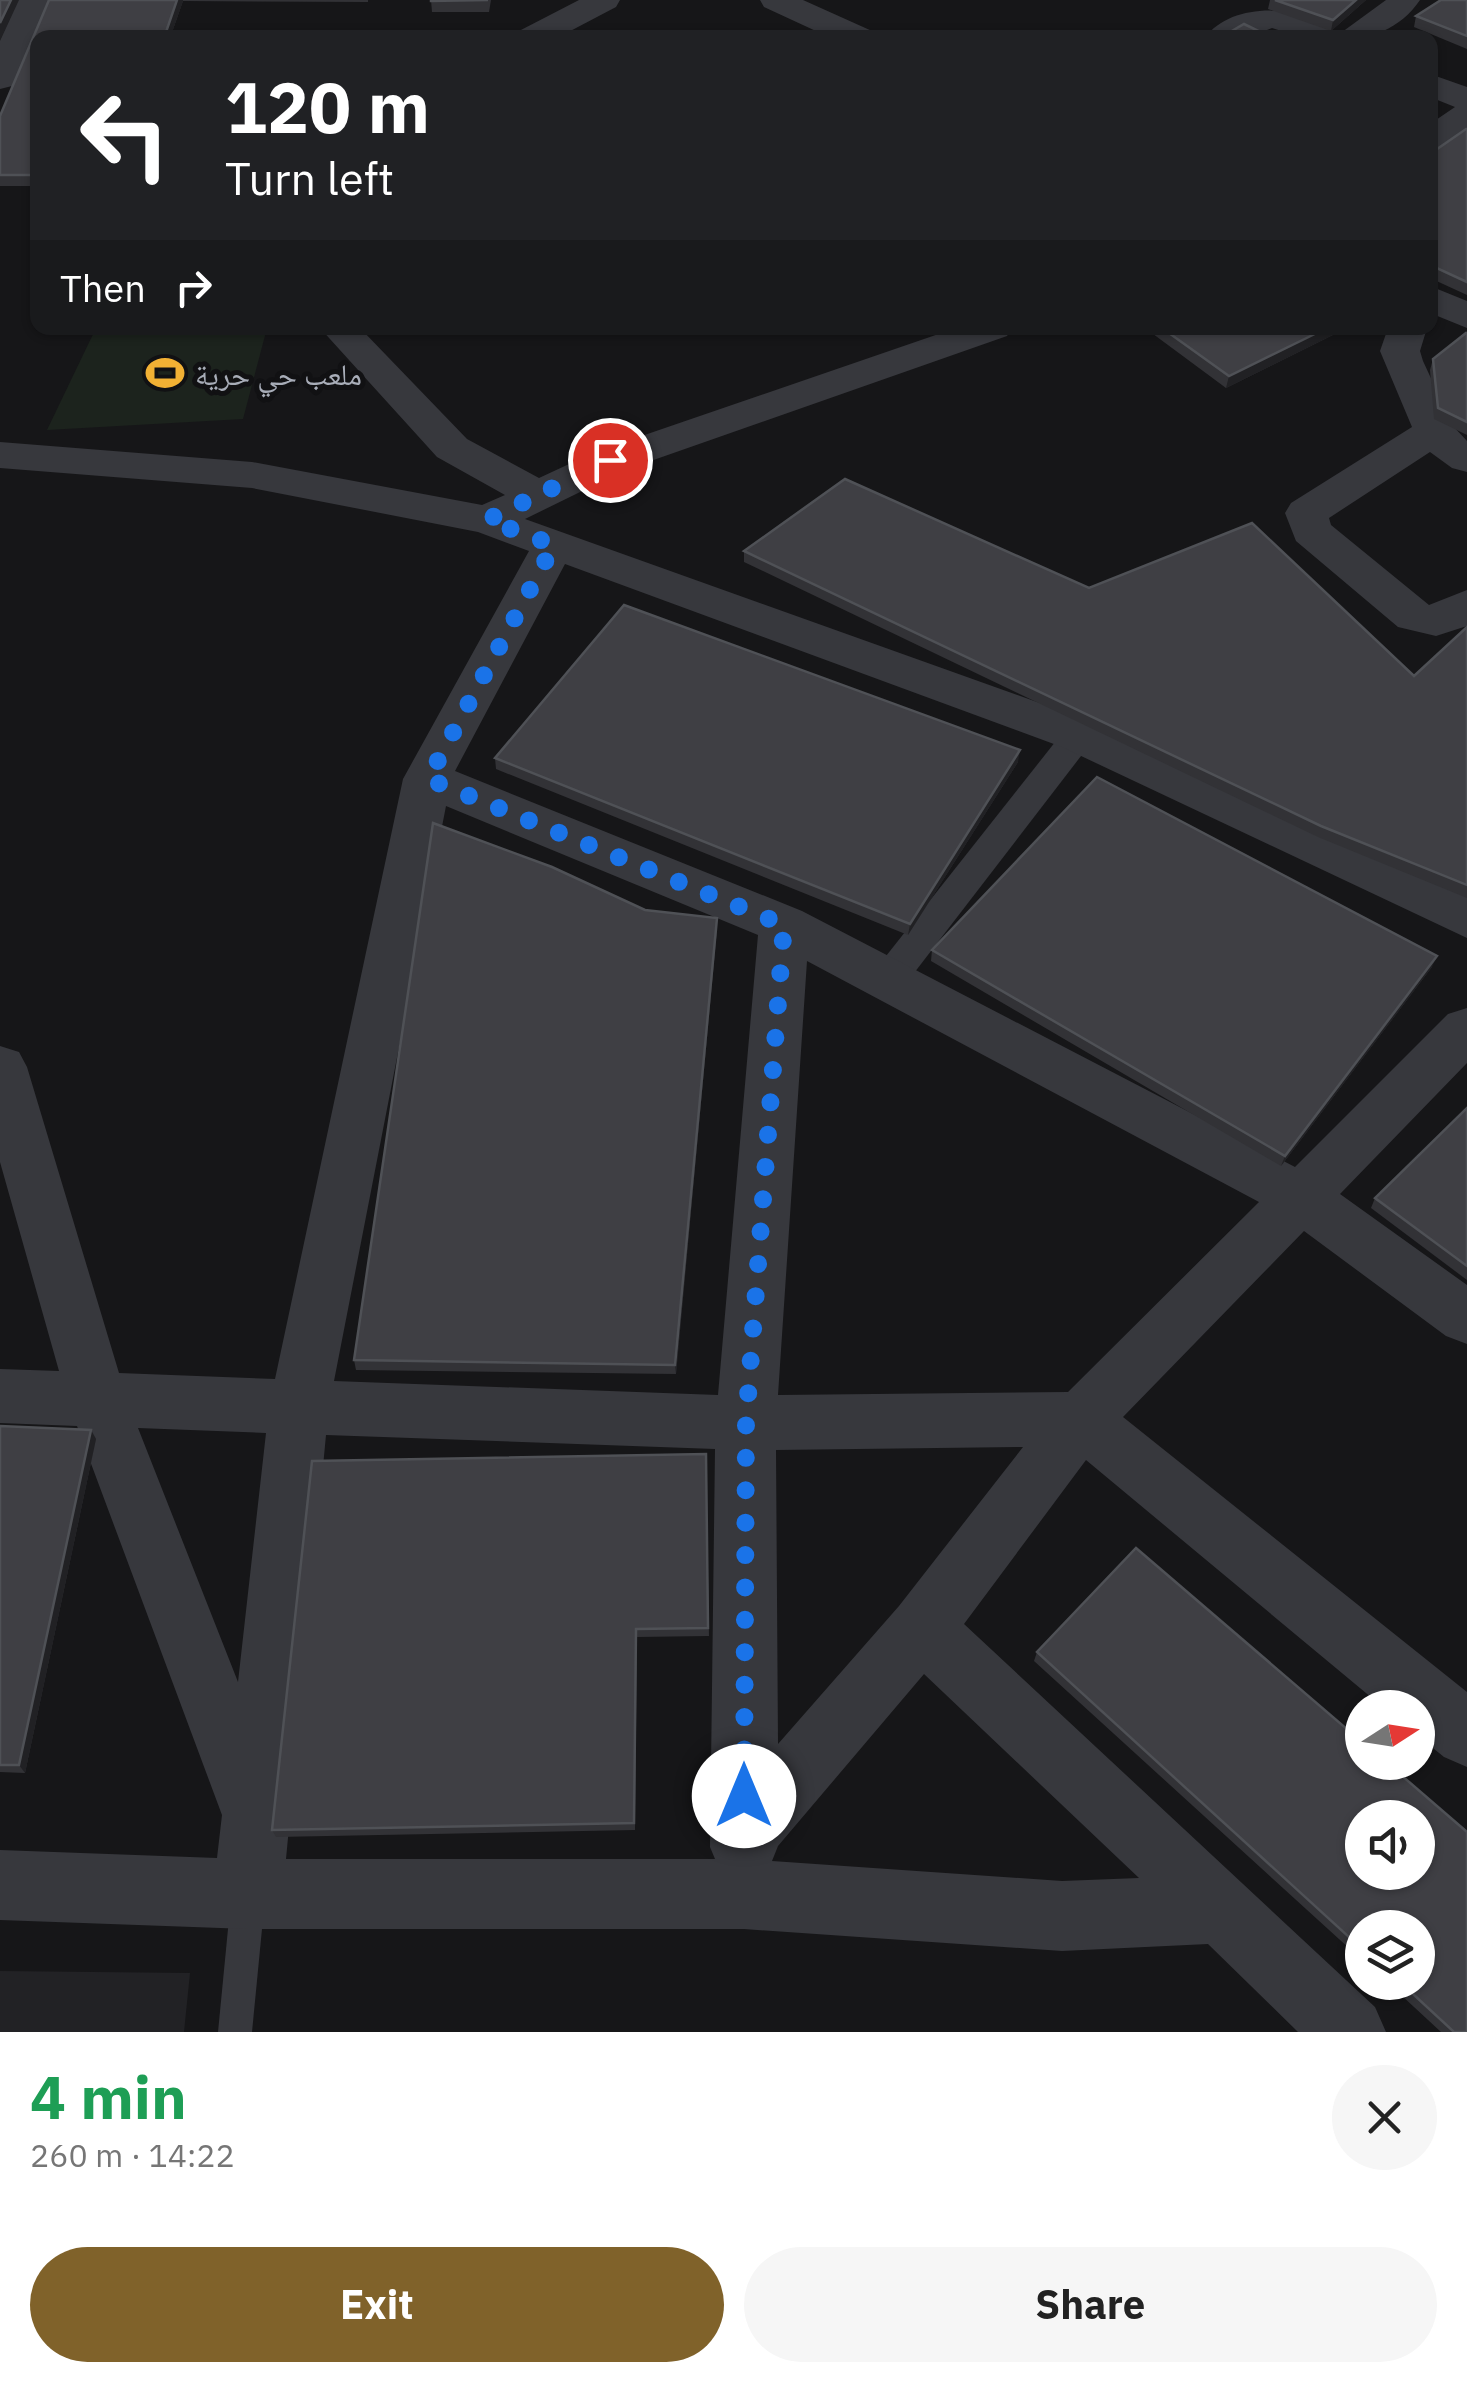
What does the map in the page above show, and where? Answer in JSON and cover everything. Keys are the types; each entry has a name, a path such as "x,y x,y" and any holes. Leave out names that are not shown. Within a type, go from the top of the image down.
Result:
{"street":[{"path":"0,80 34,0"},
{"path":"546,30 604,0"},
{"path":"776,0 842,30"},
{"path":"1366,30 1394,12 1404,0"},
{"path":"1236,30 1263,16 1274,16 1305,30"},
{"path":"1438,87 1467,100"},
{"path":"1438,135 1467,115"},
{"path":"1438,302 1467,316"},
{"path":"346,335 452,448 546,520 1079,735 1467,918"},
{"path":"248,1894 300,1406 428,779 546,520 610,460 973,335"},
{"path":"1404,335 1400,351 1403,361 1434,431 1448,447 1467,458"},
{"path":"1434,431 1306,513 1307,524 1414,616 1430,622 1447,620 1467,605"},
{"path":"0,455 252,475 487,520 546,520"},
{"path":"888,980 1079,735"},
{"path":"428,779 784,925 1299,1196 1467,1318"},
{"path":"744,1864 746,1422 784,925"},
{"path":"744,1864 1081,1419 1467,1029"},
{"path":"0,1066 97,1399 256,1816"},
{"path":"0,1396 746,1422 1081,1419 1467,1734"},
{"path":"922,1628 1350,2032"},
{"path":"0,1885 248,1894 744,1864 1062,1916 1222,1909"}],"lane":[{"path":"235,2032 248,1894"}],"shaded area":[{"name":"ملعب حي حرية","path":"93,335 265,335 243,419 47,430"},
{"path":"0,1971 190,1973 184,2032 0,2032"}],"building":[{"path":"0,0 11,0 0,23"},
{"path":"49,0 177,0 167,30 36,30"},
{"path":"1275,0 1356,0 1333,20"},
{"path":"1441,0 1467,0 1467,36 1416,16"},
{"path":"1244,24 1256,30 1234,30"},
{"path":"30,45 30,175 0,175 0,116"},
{"path":"1467,130 1467,282 1438,269 1438,148"},
{"path":"1466,333 1467,422 1438,408 1433,359"},
{"path":"1172,335 1313,335 1229,376"},
{"path":"845,479 1089,588 1252,523 1414,676 1467,627 1467,885 1321,826 744,551"},
{"path":"624,605 1020,750 910,924 495,758"},
{"path":"1097,777 1437,956 1285,1156 932,950"},
{"path":"433,823 552,867 645,910 717,918 675,1365 354,1360"},
{"path":"1467,1108 1467,1266 1375,1198"},
{"path":"0,1426 91,1430 19,1765 0,1765"},
{"path":"706,1454 708,1628 636,1629 634,1823 272,1830 312,1461"},
{"path":"1136,1548 1345,1727 1345,1780 1407,1780 1430,1800 1345,1800 1345,1890 1435,1890 1435,1804 1467,1832 1467,2032 1454,2032 1419,2000 1435,2000 1435,1910 1345,1910 1345,1933 1037,1652"}],"place":[{"name":"ملعب حي حرية","path":"165,373"}],"route":[{"path":"610,460 487,520 554,545 428,779 719,895 784,925 746,1422 744,1796"}]}
